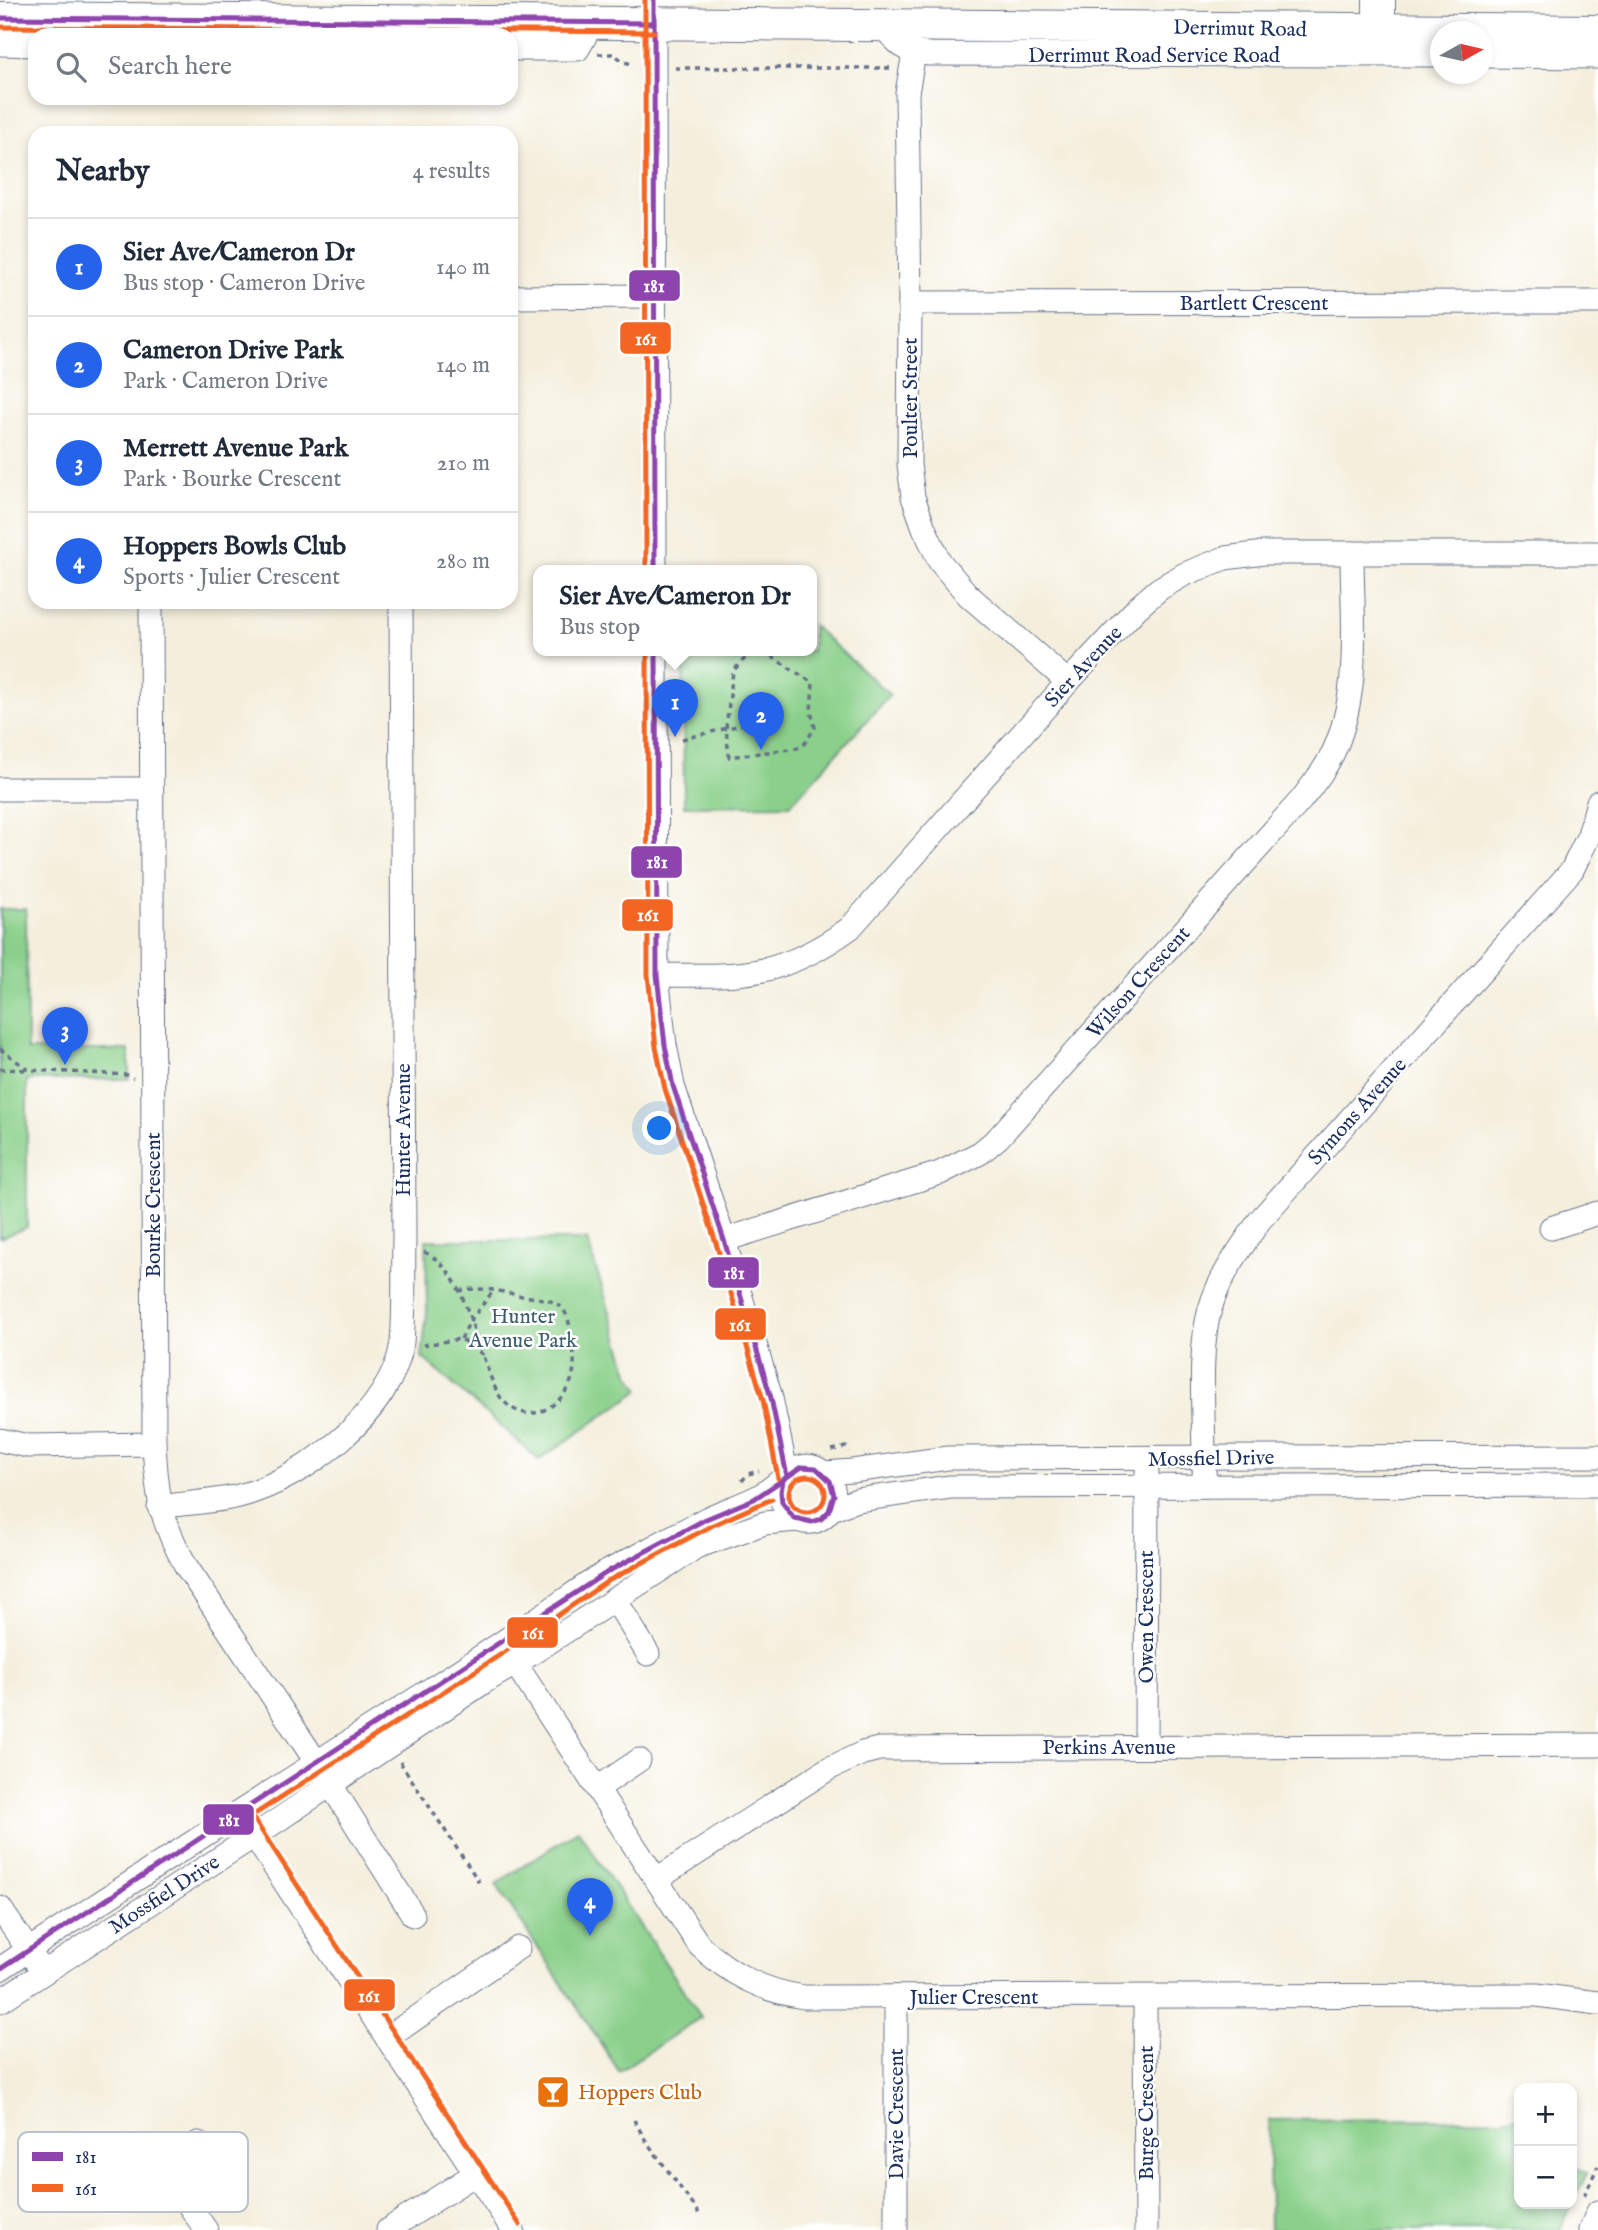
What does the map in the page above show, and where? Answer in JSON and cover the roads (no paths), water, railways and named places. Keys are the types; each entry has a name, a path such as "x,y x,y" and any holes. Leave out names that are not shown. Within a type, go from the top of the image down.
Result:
{"highway":[{"path":"806,0 807,5 817,10 855,14 879,24"},
{"name":"Derrimut Road","path":"0,18 59,9 585,24 654,11 879,24 1379,15 1598,31"}],"street":[{"path":"654,11 655,565"},
{"path":"518,47 585,24"},
{"path":"879,24 913,62"},
{"path":"0,44 28,45"},
{"name":"Derrimut Road Service Road","path":"913,62 1430,55"},
{"path":"1493,55 1598,57"},
{"name":"Poulter Street","path":"913,62 907,93 909,464 913,496 940,562 968,595 1068,682"},
{"path":"518,297 654,296"},
{"name":"Bartlett Crescent","path":"910,303 1598,302"},
{"name":"Sier Avenue","path":"657,975 726,976 767,971 800,960 823,948 850,928 1137,608 1159,589 1185,574 1225,558 1264,553 1598,553"},
{"name":"Wilson Crescent","path":"724,1240 940,1173 971,1158 998,1139 1301,800 1321,774 1336,747 1352,684 1352,553"},
{"name":"Bourke Crescent","path":"151,609 153,1444 159,1507 171,1539 186,1566 317,1763 413,1915"},
{"name":"Hunter Avenue","path":"159,1507 240,1495 283,1478 328,1451 357,1425 385,1391 401,1343 404,1213 401,609"},
{"path":"656,656 657,975 665,1045 673,1086 724,1240 771,1398 785,1478"},
{"path":"0,789 151,789"},
{"name":"Symons Avenue","path":"1204,1486 1205,1342 1210,1309 1229,1265 1260,1220 1572,870 1589,835 1598,802"},
{"path":"1551,1228 1598,1213"},
{"path":"771,1398 802,1458 820,1470 831,1480 834,1490 830,1510 815,1520 797,1520 783,1507 780,1489 785,1478 800,1467 820,1470"},
{"path":"0,1440 29,1446 153,1444"},
{"name":"Mossfiel Drive","path":"820,1470 852,1471 948,1458 1598,1456"},
{"name":"Owen Crescent","path":"1146,1747 1147,1459"},
{"name":"Mossfiel Drive","path":"0,1969 502,1643 603,1574 708,1518 763,1494 785,1478"},
{"name":"Mossfiel Drive","path":"830,1510 867,1497 950,1487 1598,1485"},
{"name":"Mossfiel Drive","path":"0,2001 484,1682 696,1547 765,1523 797,1520"},
{"path":"615,1599 648,1654"},
{"name":"Julier Crescent","path":"502,1643 699,1945 735,1974 759,1987 804,1997 1537,1995 1598,2003"},
{"name":"Perkins Avenue","path":"657,1879 828,1769 863,1753 903,1748 1598,1745"},
{"path":"598,1788 639,1760"},
{"path":"240,1813 513,2230"},
{"path":"0,1908 43,1972"},
{"path":"387,2038 518,1948"},
{"name":"Davie Crescent","path":"896,1997 896,2230"},
{"name":"Burge Crescent","path":"1145,1997 1146,2230"},
{"path":"388,2230 475,2174"},
{"path":"194,2212 206,2230"},
{"path":"1590,2230 1598,2212"}],"place":[{"name":"Sier Ave/Cameron Dr","path":"675,737"},
{"name":"Cameron Drive Park","path":"761,750"},
{"name":"Merrett Avenue Park","path":"65,1065"},
{"name":"Hoppers Bowls Club","path":"590,1936"},
{"name":"Hoppers Club","path":"553,2092"}],"park label":[{"name":"Hunter Avenue Park","path":"523,1328"}]}
